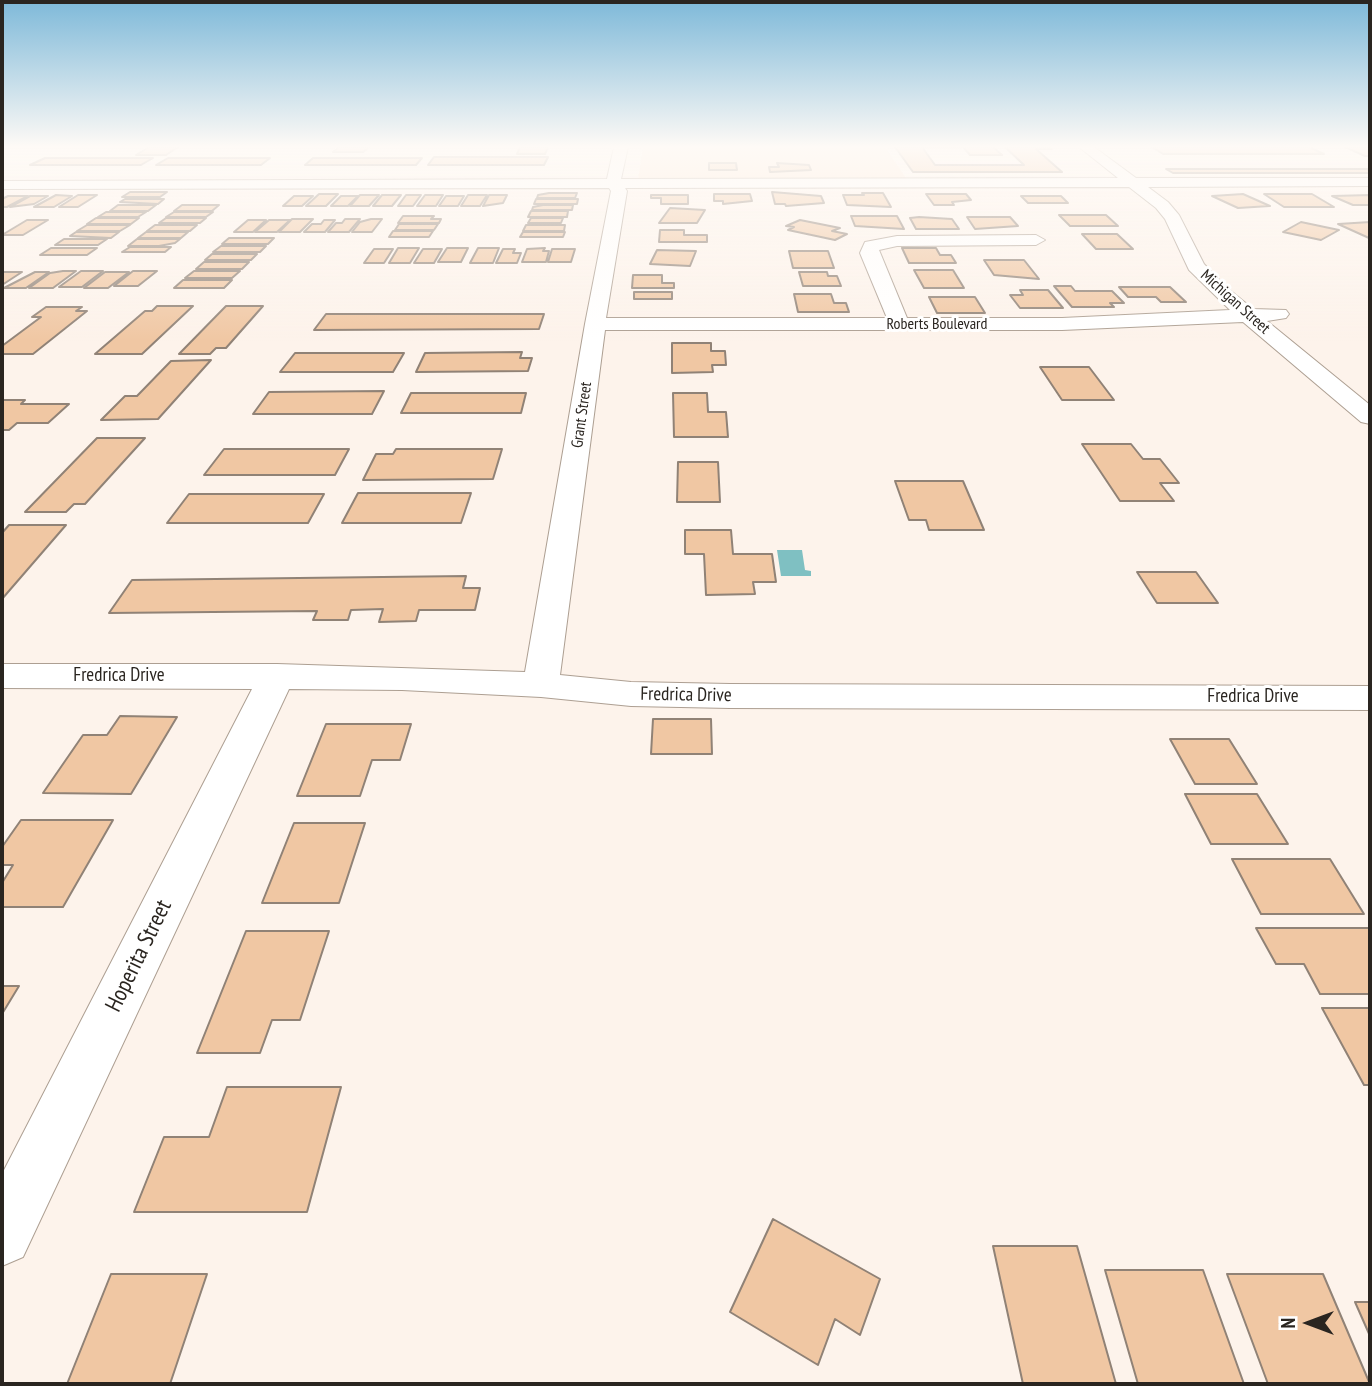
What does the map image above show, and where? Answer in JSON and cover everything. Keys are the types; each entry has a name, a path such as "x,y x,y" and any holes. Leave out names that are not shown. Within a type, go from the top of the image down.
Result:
{"street":[{"name":"Grant Street","path":"541,685 595,324 615,212"},
{"name":"Michigan Street","path":"1166,212 1173,218 1196,266 1252,305 1370,417"},
{"path":"900,325 869,253 871,246 897,240 1036,240"},
{"name":"Roberts Boulevard","path":"595,324 1062,324 1252,305 1279,314"},
{"name":"Michigan Street","path":"1279,314 1298,329"},
{"name":"Fredrica Drive","path":"2,676 402,678 541,685 631,694 730,696 1370,698"},
{"name":"Hoperita Street","path":"2,1236 277,676"}],"water":[{"path":"777,550 802,550 805,570 811,571 811,576 781,576"}],"building":[{"path":"106,212 146,212 138,217 98,217"},
{"path":"174,212 213,212 206,217 166,217"},
{"path":"531,212 568,212 567,217 528,217"},
{"path":"667,212 704,212 697,223 659,223"},
{"path":"1059,215 1106,215 1118,226 1070,226"},
{"path":"403,216 434,216 431,219 441,219 439,223 398,223"},
{"path":"851,216 897,216 904,229 855,226"},
{"path":"967,217 1010,217 1018,226 975,229"},
{"path":"96,218 139,218 131,224 87,224"},
{"path":"166,218 206,218 200,223 159,223"},
{"path":"531,218 563,218 561,223 528,223"},
{"path":"910,218 952,219 959,229 916,229"},
{"path":"292,219 313,219 300,232 279,232"},
{"path":"345,219 360,219 349,232 328,232 336,223 342,223"},
{"path":"382,219 372,232 352,232 360,222"},
{"path":"27,220 48,220 23,235 2,235"},
{"path":"248,220 266,220 253,232 234,232"},
{"path":"269,220 290,220 277,232 255,232"},
{"path":"324,220 335,220 325,232 304,232 312,224 321,224"},
{"path":"800,220 840,228 832,231 847,234 835,240 788,230 794,227 786,226"},
{"path":"1301,222 1339,230 1321,240 1283,232"},
{"path":"1370,222 1369,238 1338,224"},
{"path":"399,224 438,224 434,230 395,230"},
{"path":"87,225 130,225 120,231 77,231"},
{"path":"155,225 197,225 190,231 147,231"},
{"path":"526,225 565,225 564,231 523,231"},
{"path":"660,230 684,230 684,235 707,235 707,242 659,242"},
{"path":"393,231 433,231 429,237 389,237"},
{"path":"76,232 119,232 111,238 70,236"},
{"path":"146,232 188,232 181,238 138,238"},
{"path":"523,232 565,232 563,237 520,237"},
{"path":"1082,234 1117,234 1133,249 1096,249"},
{"path":"229,238 274,238 268,244 222,244"},
{"path":"64,239 107,239 98,245 55,245"},
{"path":"137,239 180,239 175,243 159,246 128,246"},
{"path":"221,246 266,246 260,252 213,252"},
{"path":"130,247 171,247 165,252 122,252"},
{"path":"51,248 97,248 87,255 40,255"},
{"path":"398,248 419,248 410,263 389,263"},
{"path":"447,248 468,248 461,262 438,262"},
{"path":"478,248 499,248 493,263 470,263"},
{"path":"545,248 543,251 549,251 546,262 522,262 527,249"},
{"path":"902,248 936,248 940,255 951,255 956,263 909,263"},
{"path":"374,249 393,249 384,263 364,263"},
{"path":"423,249 442,249 434,263 414,263"},
{"path":"503,249 515,249 513,253 521,253 517,263 496,263"},
{"path":"552,249 575,249 571,262 548,262"},
{"path":"657,250 696,251 690,266 650,264"},
{"path":"789,251 828,251 834,268 793,268"},
{"path":"212,254 257,254 251,260 205,260"},
{"path":"984,260 1024,260 1039,279 994,275"},
{"path":"204,262 249,262 242,269 196,269"},
{"path":"914,270 953,270 964,288 924,288"},
{"path":"76,271 53,288 29,288 50,273"},
{"path":"81,271 103,271 82,287 59,287"},
{"path":"133,271 157,271 138,286 114,286"},
{"path":"194,271 240,271 232,278 185,278"},
{"path":"2,272 22,272 2,285"},
{"path":"35,272 49,272 26,288 4,288"},
{"path":"105,272 129,272 108,288 84,288"},
{"path":"799,272 827,272 828,276 837,276 841,286 803,286"},
{"path":"633,275 662,275 662,283 674,283 674,288 632,288"},
{"path":"183,280 232,280 224,288 174,288"},
{"path":"1054,286 1071,286 1075,291 1112,291 1124,303 1110,303 1114,307 1072,307"},
{"path":"1119,287 1170,287 1186,302 1161,302 1156,297 1128,297"},
{"path":"1020,290 1048,290 1063,308 1020,308 1010,295 1023,295"},
{"path":"634,292 672,292 672,299 634,299"},
{"path":"794,294 831,294 834,303 846,303 849,312 798,312"},
{"path":"929,297 975,297 985,313 937,313"},
{"path":"157,306 193,306 142,354 95,354 145,311 152,311"},
{"path":"226,306 263,306 226,348 216,348 210,354 179,354"},
{"path":"46,307 82,307 76,311 87,311 33,354 2,354 2,346 41,317 32,317"},
{"path":"326,314 544,314 539,329 314,330"},
{"path":"672,343 711,343 711,351 725,351 726,365 712,365 713,372 672,373"},
{"path":"522,352 520,358 532,358 528,371 416,372 425,353"},
{"path":"295,353 404,353 393,372 280,372"},
{"path":"211,360 158,419 101,420 125,396 137,396 171,361"},
{"path":"1040,367 1089,367 1114,400 1062,400"},
{"path":"384,391 372,414 253,414 269,392"},
{"path":"411,393 526,393 521,413 401,413"},
{"path":"673,393 707,393 708,412 726,412 728,437 674,437"},
{"path":"2,400 25,400 21,404 69,404 48,423 17,423 9,430 2,430"},
{"path":"97,438 145,438 85,504 74,504 66,512 25,512"},
{"path":"1082,444 1131,444 1143,459 1160,459 1179,483 1160,483 1174,501 1120,501"},
{"path":"224,449 349,449 335,475 204,475"},
{"path":"396,449 502,449 493,479 363,480 376,454 393,454"},
{"path":"678,462 718,462 720,502 677,502"},
{"path":"895,481 963,481 984,530 929,530 926,520 909,520"},
{"path":"358,493 471,493 461,523 342,523"},
{"path":"189,494 324,494 308,523 167,523"},
{"path":"9,525 66,525 2,599 2,533"},
{"path":"685,530 731,530 733,554 772,554 776,582 753,582 755,594 706,595 704,554 685,554"},
{"path":"1137,572 1196,572 1218,603 1157,603"},
{"path":"466,576 463,588 480,588 475,610 419,610 416,621 379,622 383,609 351,610 348,620 313,620 317,611 109,613 132,580"},
{"path":"120,716 177,717 131,794 43,793 83,735 107,735"},
{"path":"653,719 711,719 712,754 651,754"},
{"path":"326,724 411,724 400,760 372,760 360,796 297,796"},
{"path":"1170,739 1229,739 1257,784 1195,784"},
{"path":"1185,794 1257,794 1288,844 1211,844"},
{"path":"21,820 113,820 63,907 2,907 2,883 13,865 2,865 2,847"},
{"path":"294,823 365,823 339,903 262,903"},
{"path":"1232,859 1330,859 1364,914 1261,914"},
{"path":"1256,928 1370,928 1370,994 1320,994 1304,964 1276,964"},
{"path":"246,931 329,931 300,1020 272,1020 260,1053 197,1053"},
{"path":"2,986 19,986 2,1014"},
{"path":"1322,1008 1370,1008 1370,1085 1364,1085"},
{"path":"227,1087 341,1087 307,1212 134,1212 164,1137 209,1137"},
{"path":"773,1219 880,1279 860,1335 835,1319 818,1365 730,1312"},
{"path":"993,1246 1077,1246 1116,1384 1023,1384"},
{"path":"1105,1270 1203,1270 1244,1384 1138,1384"},
{"path":"111,1274 207,1274 170,1384 67,1384"},
{"path":"1227,1274 1323,1274 1370,1384 1268,1384"},
{"path":"1355,1302 1370,1302 1370,1336"}]}
